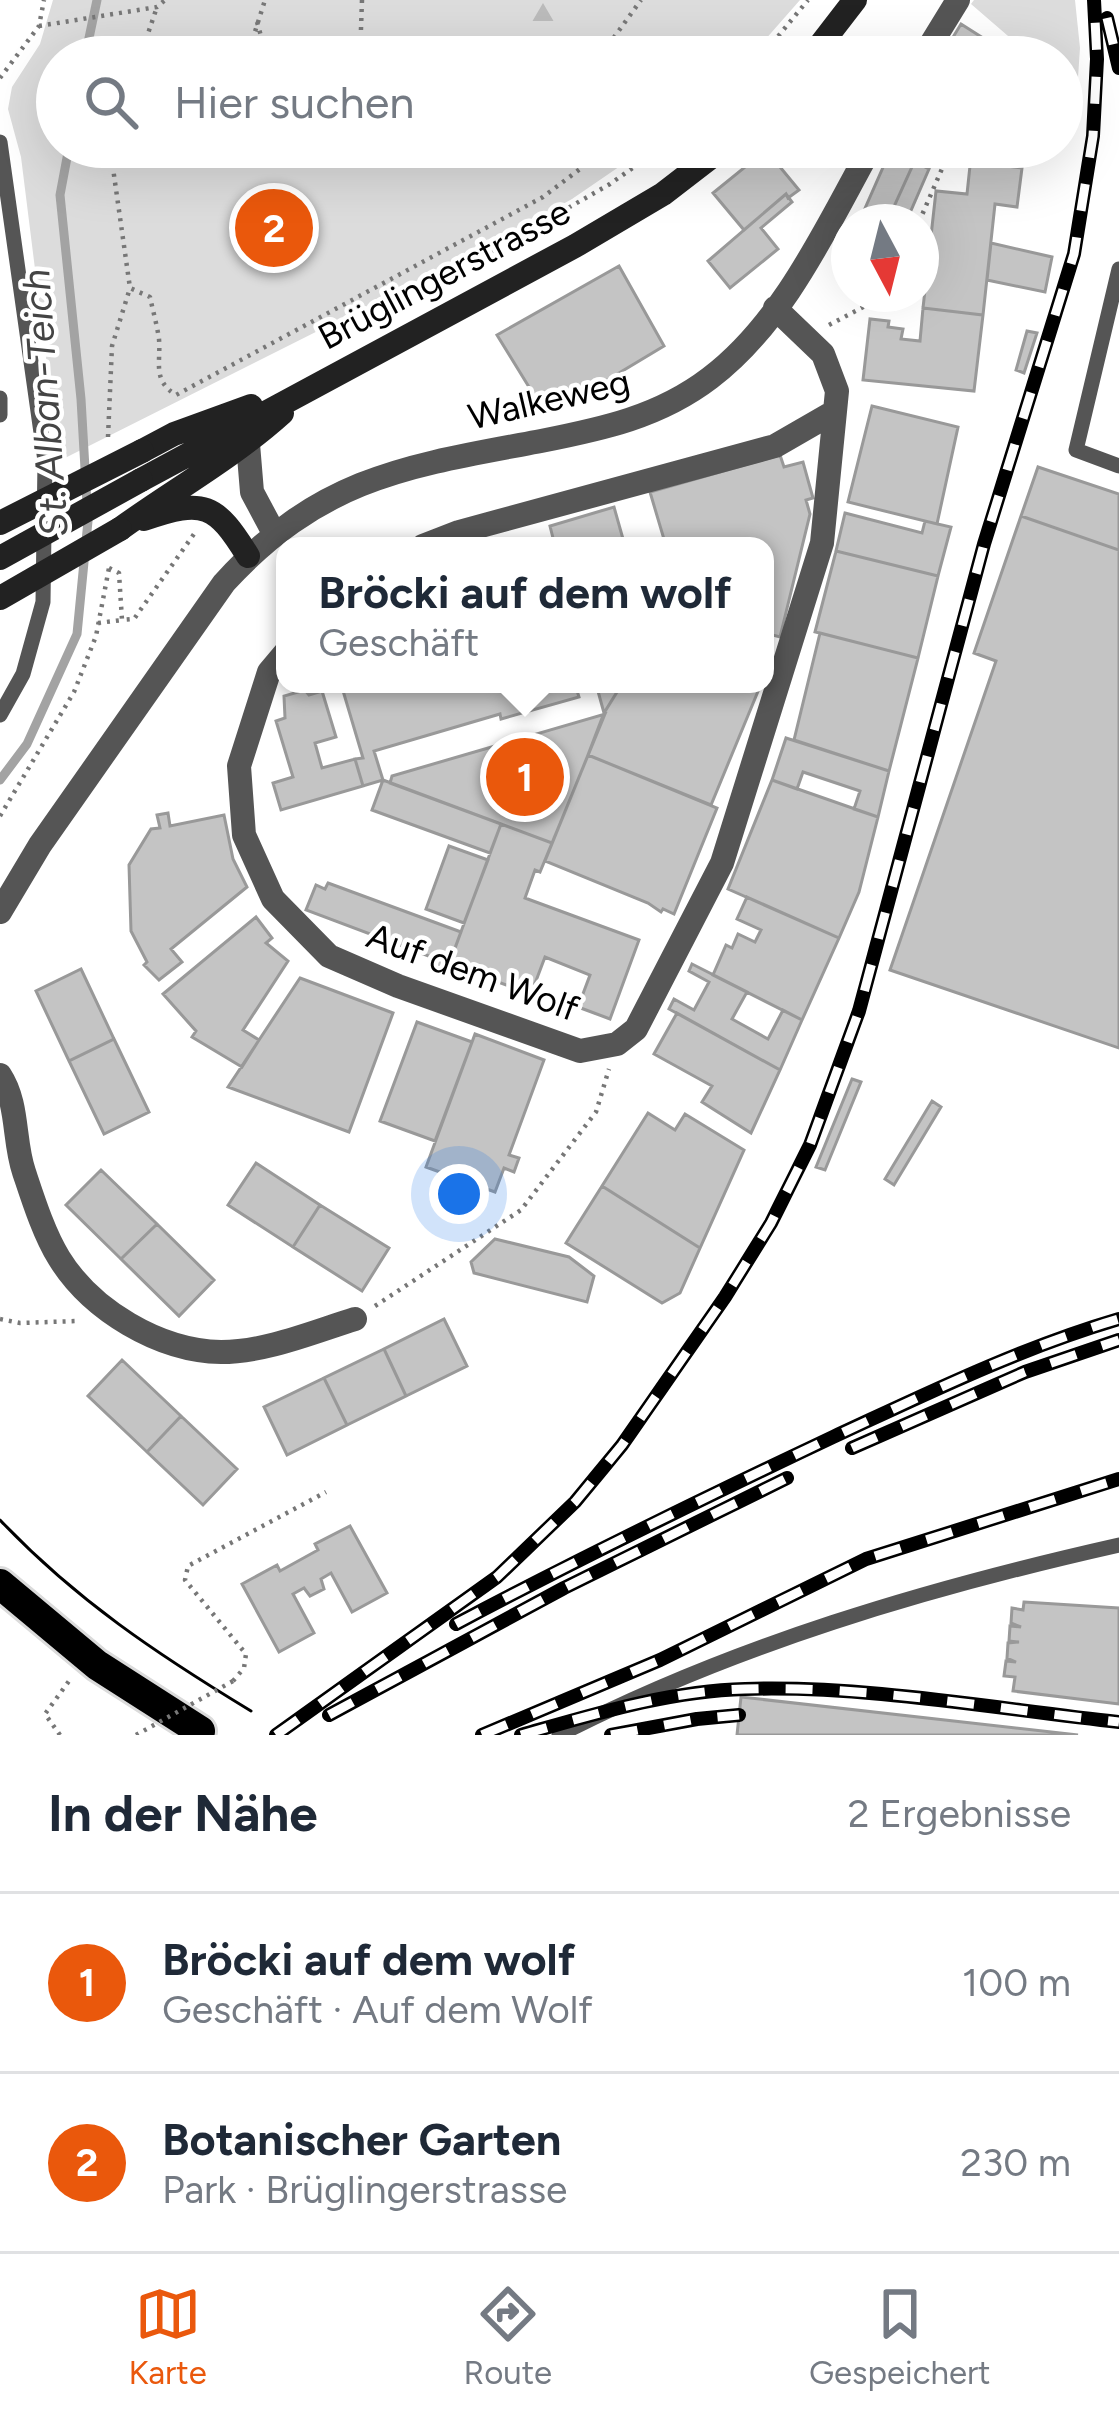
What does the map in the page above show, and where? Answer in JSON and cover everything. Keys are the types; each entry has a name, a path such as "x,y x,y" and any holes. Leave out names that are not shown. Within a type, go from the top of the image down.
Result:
{"main road":[{"path":"827,36 855,0"},
{"name":"Brüglingerstrasse","path":"0,558 315,383 463,308 651,202 696,168"},
{"name":"Brüglingerstrasse","path":"0,598 134,521 248,444 315,383"},
{"name":"Brüglingerstrasse","path":"0,523 174,434 315,383"},
{"path":"134,521 184,507 206,507 220,515 248,556"},
{"path":"0,1584 97,1665 200,1731"}],"street":[{"path":"936,36 958,0"},
{"name":"Walkeweg","path":"0,913 53,826 224,583 248,556 312,506 369,479 430,462 616,426 649,414 710,378 775,308 859,168"},
{"name":"Auf dem Wolf","path":"276,663 269,672 239,766 244,835 273,899 329,956 364,971 580,1051 617,1044 636,1029 722,863 822,542 837,391 832,373 808,336 775,308"},
{"path":"446,537 775,446 834,412"},
{"path":"248,444 252,492 274,535"},
{"path":"0,1075 9,1089 22,1168 59,1258 104,1309 162,1340 224,1352 268,1345 355,1319"}],"lane":[{"path":"0,142 6,215 45,461 43,602 22,674 0,715"},
{"path":"1119,269 1076,450 1119,466"},
{"path":"0,398 0,415"},
{"path":"559,1735 610,1708 801,1634 966,1580 1119,1544"}],"path":[{"path":"0,79 39,26 44,0"},
{"path":"147,36 157,7 165,0"},
{"path":"253,36 265,0"},
{"path":"361,36 362,0"},
{"path":"615,36 641,0"},
{"path":"778,36 808,0"},
{"path":"39,26 157,7"},
{"path":"257,22 261,36"},
{"path":"108,437 112,346 130,288 113,168"},
{"path":"130,288 150,297 159,343 157,374 176,395 543,197 581,168"},
{"path":"463,308 477,260 632,168"},
{"path":"928,204 943,168"},
{"path":"808,336 854,312"},
{"path":"98,623 134,619 190,537 220,515"},
{"path":"0,816 74,692 98,623 109,568 119,573 122,620"},
{"path":"355,1319 521,1210 596,1112 617,1044"},
{"path":"0,1319 78,1321 104,1309"},
{"path":"136,1735 233,1681 244,1668 246,1654 185,1580 188,1566 326,1492"},
{"path":"60,1735 45,1714 71,1678"}],"green space":[{"path":"53,0 800,0 768,36 42,36"},
{"path":"517,0 577,0 581,10 567,36 548,36 522,21"},
{"path":"974,0 1075,0 1079,36 1008,36 971,4"},
{"path":"36,50 36,168 617,168 489,245 59,461 21,157 8,109 12,87"}],"building":[{"path":"961,24 980,36 954,36"},
{"path":"744,168 781,168 799,190 788,198 786,194 744,230 713,193"},
{"path":"883,168 911,168 895,204 867,204"},
{"path":"911,168 929,169 914,204 895,204"},
{"path":"970,168 1022,168 1017,207 995,204 983,315 939,310 936,191 967,194"},
{"path":"786,194 792,202 761,228 778,249 730,288 708,261"},
{"path":"991,243 1052,257 1045,292 987,280"},
{"path":"619,266 664,346 545,413 497,335"},
{"path":"923,312 983,315 974,391 863,380 870,319 903,329 901,339 920,341"},
{"path":"1027,331 1037,333 1024,373 1016,370"},
{"path":"872,406 958,427 937,524 848,502"},
{"path":"780,455 784,467 803,462 813,498 806,500 810,514 780,637 774,635 774,537 663,537 650,492"},
{"path":"1038,467 1119,494 1119,550 1021,516"},
{"path":"614,507 622,537 553,537 550,526"},
{"path":"845,513 922,533 925,521 951,527 938,576 836,551"},
{"path":"1021,516 1119,550 1119,1048 890,970 996,661 974,653"},
{"path":"836,551 938,576 918,658 815,632"},
{"path":"820,633 918,658 889,771 794,740"},
{"path":"323,693 336,737 315,743 322,768 355,759 363,786 281,810 273,783 293,777 276,721 285,718 284,696"},
{"path":"344,693 578,693 579,697 501,719 500,714 374,751 383,780 363,786 355,759 363,758"},
{"path":"598,693 616,693 604,713"},
{"path":"616,693 757,693 711,805 588,755"},
{"path":"605,714 552,843 390,783 392,776"},
{"path":"786,738 889,771 878,817 854,809 860,791 803,772 797,789 772,780"},
{"path":"588,755 717,808 674,914 545,861"},
{"path":"383,780 501,824 490,853 372,810"},
{"path":"772,780 878,817 859,892 839,938 728,889"},
{"path":"168,813 170,826 224,815 233,859 247,887 171,949 182,962 159,980 144,965 147,962 131,931 129,865 151,829 160,828 157,815"},
{"path":"501,824 552,843 525,898 639,940 610,1019 578,1007 590,975 545,957 531,994 449,964"},
{"path":"449,846 488,860 464,923 426,909"},
{"path":"328,883 461,932 447,970 432,964 434,958 306,910 316,885 325,889"},
{"path":"747,897 839,938 802,1020 713,975 726,945 732,948 738,934 755,942 761,930 737,919"},
{"path":"256,917 272,938 266,943 288,961 243,1030 259,1040 242,1067 192,1037 196,1031 163,994"},
{"path":"692,964 747,992 732,1019 768,1039 783,1010 802,1020 780,1070 669,1009 674,999 694,1010 709,982 689,971"},
{"path":"81,969 114,1039 69,1061 36,991"},
{"path":"300,978 393,1013 349,1132 228,1087"},
{"path":"677,1013 780,1070 751,1133 702,1102 712,1086 654,1054"},
{"path":"417,1022 472,1042 435,1141 380,1121"},
{"path":"475,1034 544,1060 509,1155 519,1158 514,1172 504,1168 495,1192 426,1167"},
{"path":"114,1039 149,1112 104,1134 69,1061"},
{"path":"852,1079 861,1082 825,1170 816,1167"},
{"path":"932,1101 941,1107 894,1185 885,1179"},
{"path":"648,1113 675,1130 685,1114 744,1150 700,1248 602,1186"},
{"path":"256,1163 320,1205 293,1247 228,1205"},
{"path":"101,1170 157,1224 121,1259 66,1205"},
{"path":"602,1186 700,1248 680,1293 662,1303 566,1243"},
{"path":"320,1205 389,1248 362,1291 293,1247"},
{"path":"157,1224 214,1280 179,1316 121,1259"},
{"path":"495,1239 569,1257 594,1276 587,1302 474,1273 471,1262"},
{"path":"444,1319 467,1366 406,1396 384,1349"},
{"path":"384,1349 406,1396 347,1425 324,1378"},
{"path":"122,1360 181,1416 147,1452 88,1396"},
{"path":"324,1378 347,1425 287,1455 264,1407"},
{"path":"181,1416 237,1469 203,1505 147,1452"},
{"path":"350,1526 387,1593 352,1612 331,1573 321,1579 324,1589 310,1596 304,1588 293,1594 314,1633 279,1652 242,1584 277,1565 280,1571 318,1550 315,1544"},
{"path":"1024,1602 1119,1608 1119,1704 1013,1691 1015,1677 1004,1676 1006,1661 1016,1662 1007,1658 1008,1643 1019,1642 1009,1641 1010,1626 1021,1627 1011,1623 1012,1608 1023,1610"},
{"path":"741,1697 1078,1735 737,1735"}],"waterway":[{"name":"St. Alban-Teich","path":"89,36 97,0"},
{"name":"St. Alban-Teich","path":"0,780 27,744 77,634 88,521 60,195 65,168"}],"tram line":[{"path":"0,1520 58,1576 119,1624 251,1711"}],"railway":[{"path":"276,1735 497,1577 575,1502 622,1445 725,1297 771,1223 810,1145 859,1011 984,544 1074,254 1093,136 1094,0"},
{"path":"1107,18 1119,68"},
{"path":"456,1624 903,1404 1010,1358 1119,1319"},
{"path":"852,1448 1025,1372 1119,1340"},
{"path":"329,1715 564,1588 787,1478"},
{"path":"482,1735 660,1660 866,1559 1119,1479"},
{"path":"521,1735 660,1699 745,1689 884,1694 1119,1722"},
{"path":"611,1735 739,1715"}],"place":[{"name":"Botanischer Garten","path":"274,228"},
{"name":"Bröcki auf dem wolf","path":"525,777"}]}
